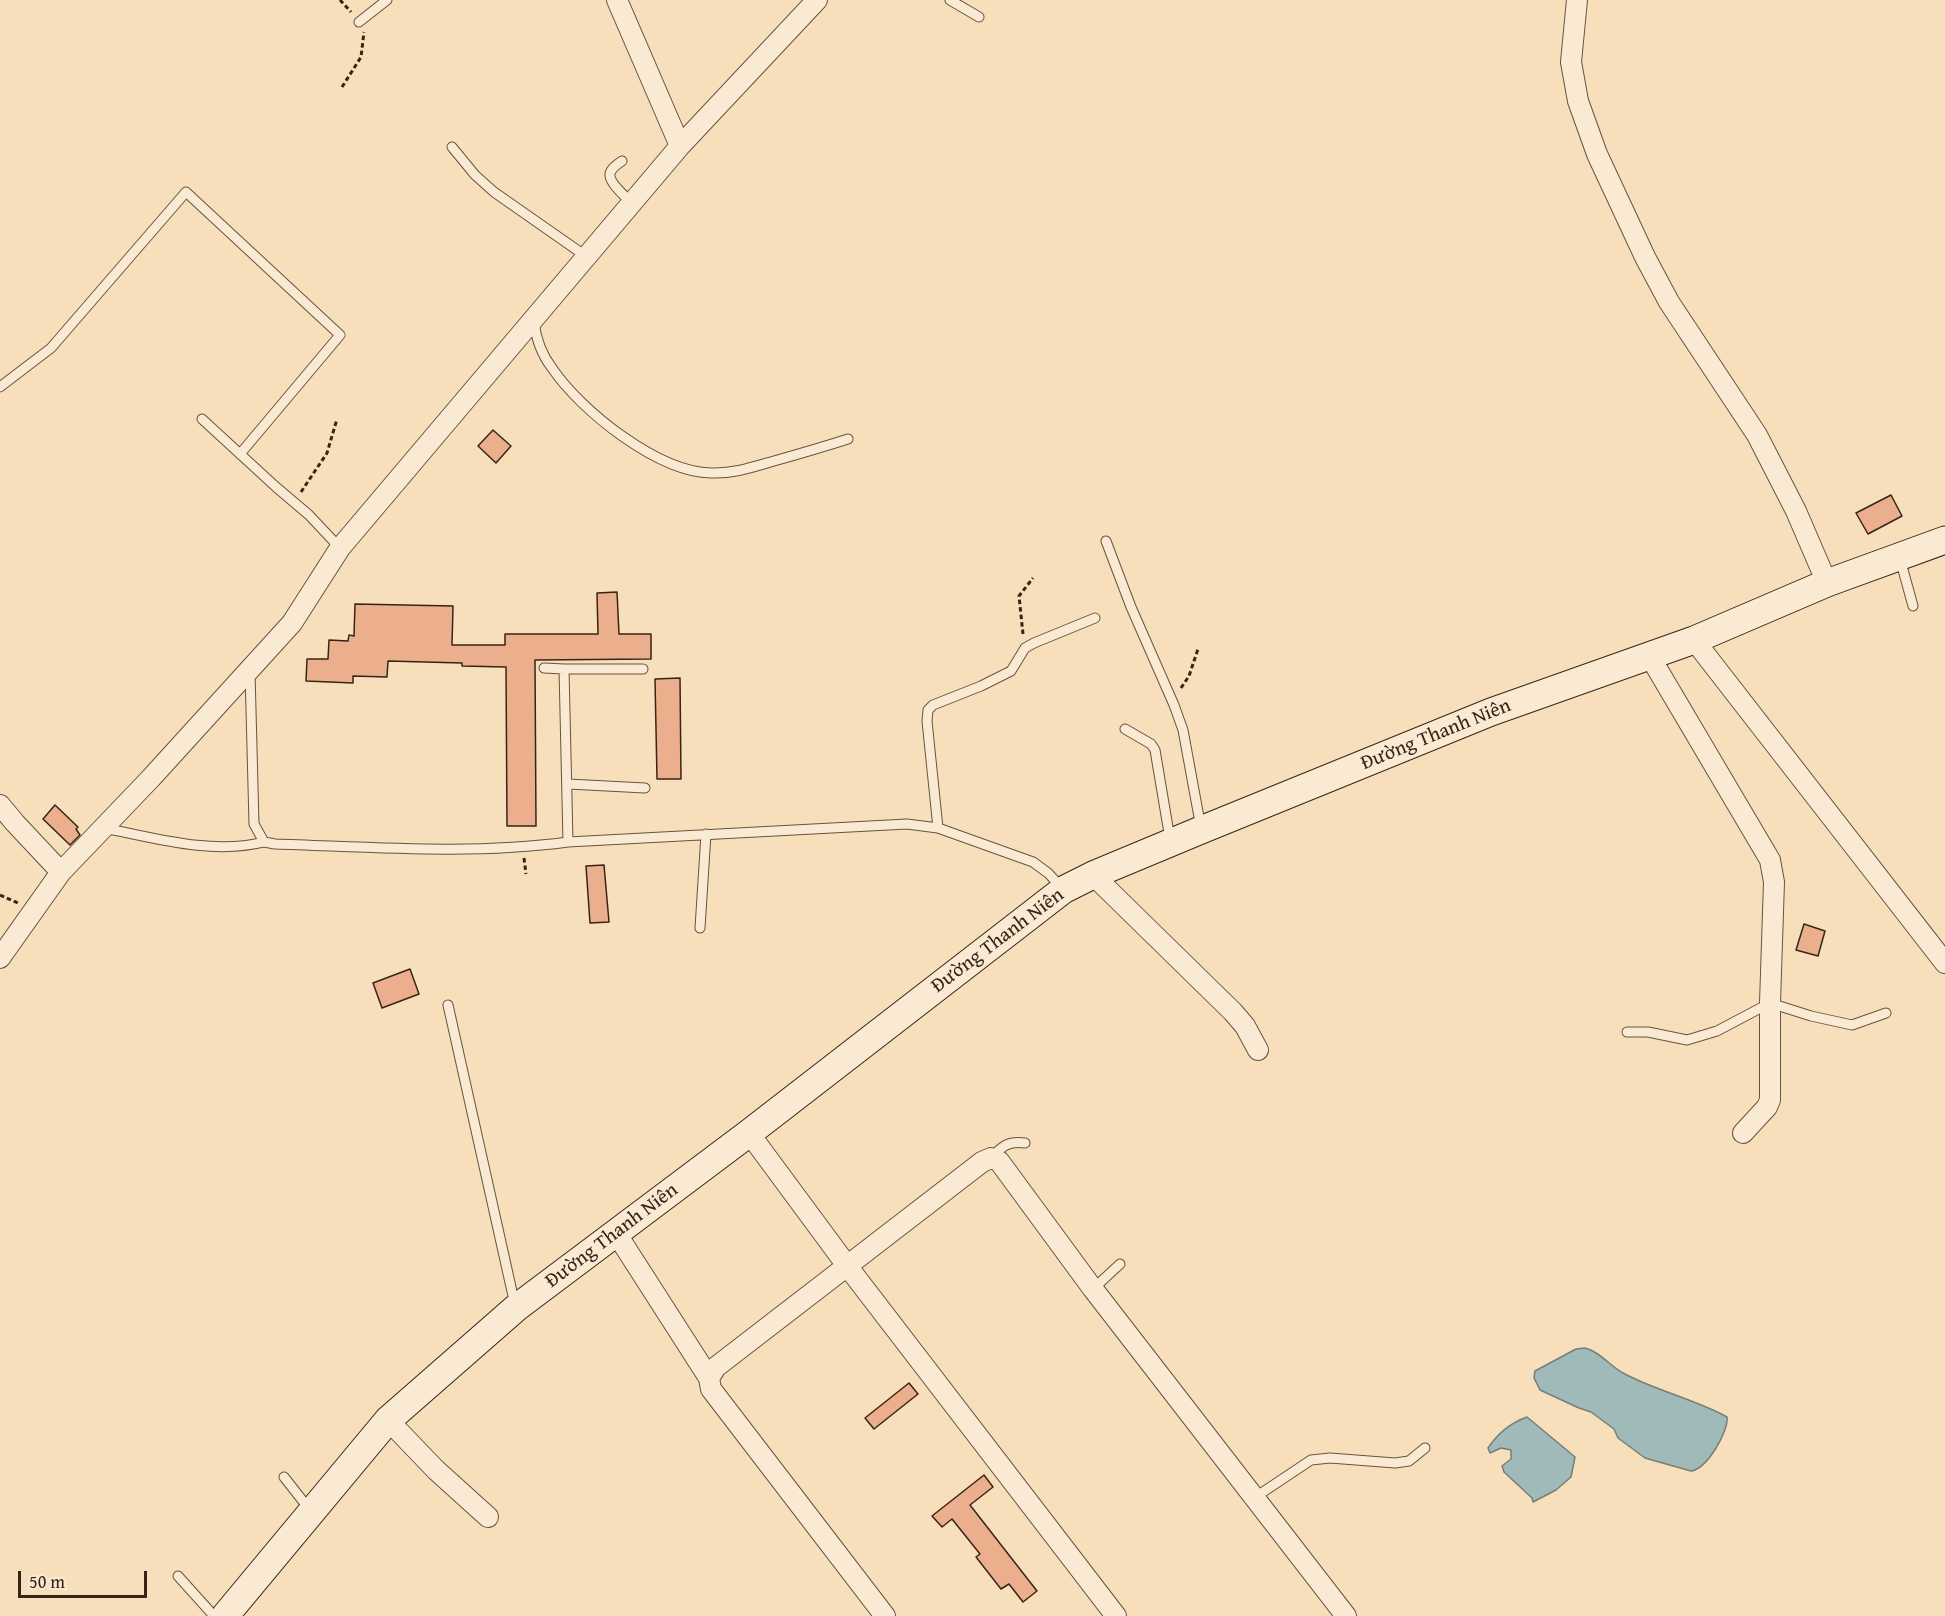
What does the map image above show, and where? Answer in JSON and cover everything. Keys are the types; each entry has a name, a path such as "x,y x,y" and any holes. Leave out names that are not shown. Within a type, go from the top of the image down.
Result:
{"main road":[{"name":"Đường Thanh Niên","path":"225,1616 388,1420 516,1308 749,1133 1064,890 1093,875 1491,712 1694,640 1827,583 1945,540"}],"street":[{"path":"617,0 680,146"},
{"path":"0,958 62,872 292,623 340,548 680,146 817,0"},
{"path":"1576,0 1571,62 1578,101 1597,154 1669,302 1757,435 1796,511 1827,583"},
{"path":"1694,640 1945,963"},
{"path":"1649,655 1770,860 1774,882 1770,1100 1767,1107 1743,1133"},
{"path":"0,805 62,872"},
{"path":"1093,875 1233,1012 1245,1026 1258,1050"},
{"path":"749,1133 848,1267 1116,1616"},
{"path":"709,1378 716,1367 982,1162 991,1158 999,1161 1093,1290 1346,1616"},
{"path":"616,1233 709,1378 711,1389 885,1616"},
{"path":"388,1420 436,1470 489,1517"}],"lane":[{"path":"359,22 387,0"},
{"path":"950,0 979,16"},
{"path":"452,147 475,175 494,192 587,256"},
{"path":"622,160 609,175 611,181 632,203"},
{"path":"0,387 51,348 186,192 340,335 240,454"},
{"path":"533,320 535,336 550,366 567,388 621,435 678,467 711,473 739,471 848,439"},
{"path":"202,419 295,504 309,514 340,548"},
{"path":"1106,541 1183,730 1201,830"},
{"path":"1899,557 1913,606"},
{"path":"938,828 927,721 928,710 933,705 1011,671 1025,648 1095,618"},
{"path":"544,668 643,669"},
{"path":"250,669 254,824 264,842"},
{"path":"564,669 568,842"},
{"path":"1125,729 1151,744 1155,750 1171,843"},
{"path":"568,784 645,788"},
{"path":"104,828 175,841 234,847 264,842 465,849 907,824 938,828 1033,862 1048,873 1064,890"},
{"path":"700,928 706,834"},
{"path":"1626,1032 1648,1032 1687,1040 1717,1031 1770,1003 1811,1016 1852,1025 1886,1013"},
{"path":"448,1005 516,1308"},
{"path":"991,1158 1010,1141 1025,1143"},
{"path":"1093,1290 1120,1264"},
{"path":"1254,1498 1311,1460 1330,1458 1395,1463 1409,1461 1425,1448"},
{"path":"284,1477 311,1512"},
{"path":"178,1576 214,1616"}],"path":[{"path":"340,0 359,22 364,33 361,57 342,87"},
{"path":"295,504 305,484 327,453 337,419"},
{"path":"1025,648 1019,596 1033,578"},
{"path":"1172,699 1190,676 1198,649"}],"water":[{"path":"1585,1348 1636,1379 1727,1417 1721,1440 1704,1464 1691,1471 1645,1458 1618,1438 1614,1429 1591,1412 1540,1390 1534,1378 1535,1371 1576,1349"},
{"path":"1527,1417 1575,1457 1571,1477 1556,1490 1533,1502 1532,1498 1504,1472 1502,1466 1511,1459 1511,1450 1501,1448 1490,1453 1488,1448 1505,1429"}],"building":[{"path":"493,430 511,446 496,463 478,446"},
{"path":"1891,495 1902,516 1868,534 1856,513"},
{"path":"617,592 619,634 651,634 651,659 535,660 536,826 507,826 506,667 388,661 387,677 353,676 353,683 306,681 307,659 328,659 329,640 348,641 349,635 354,636 355,604 453,606 452,645 505,645 505,634 598,634 597,593"},
{"path":"680,678 681,779 657,779 655,679"},
{"path":"55,805 78,827 76,829 80,835 70,845 43,819"},
{"path":"604,865 609,922 590,923 586,866"},
{"path":"1804,924 1825,931 1818,956 1796,950"},
{"path":"410,969 419,994 382,1008 373,983"},
{"path":"909,1383 918,1394 874,1429 865,1418"},
{"path":"984,1475 993,1487 970,1505 1037,1591 1023,1602 1009,1584 1001,1589 976,1557 980,1554 952,1519 942,1527 932,1516"}]}
